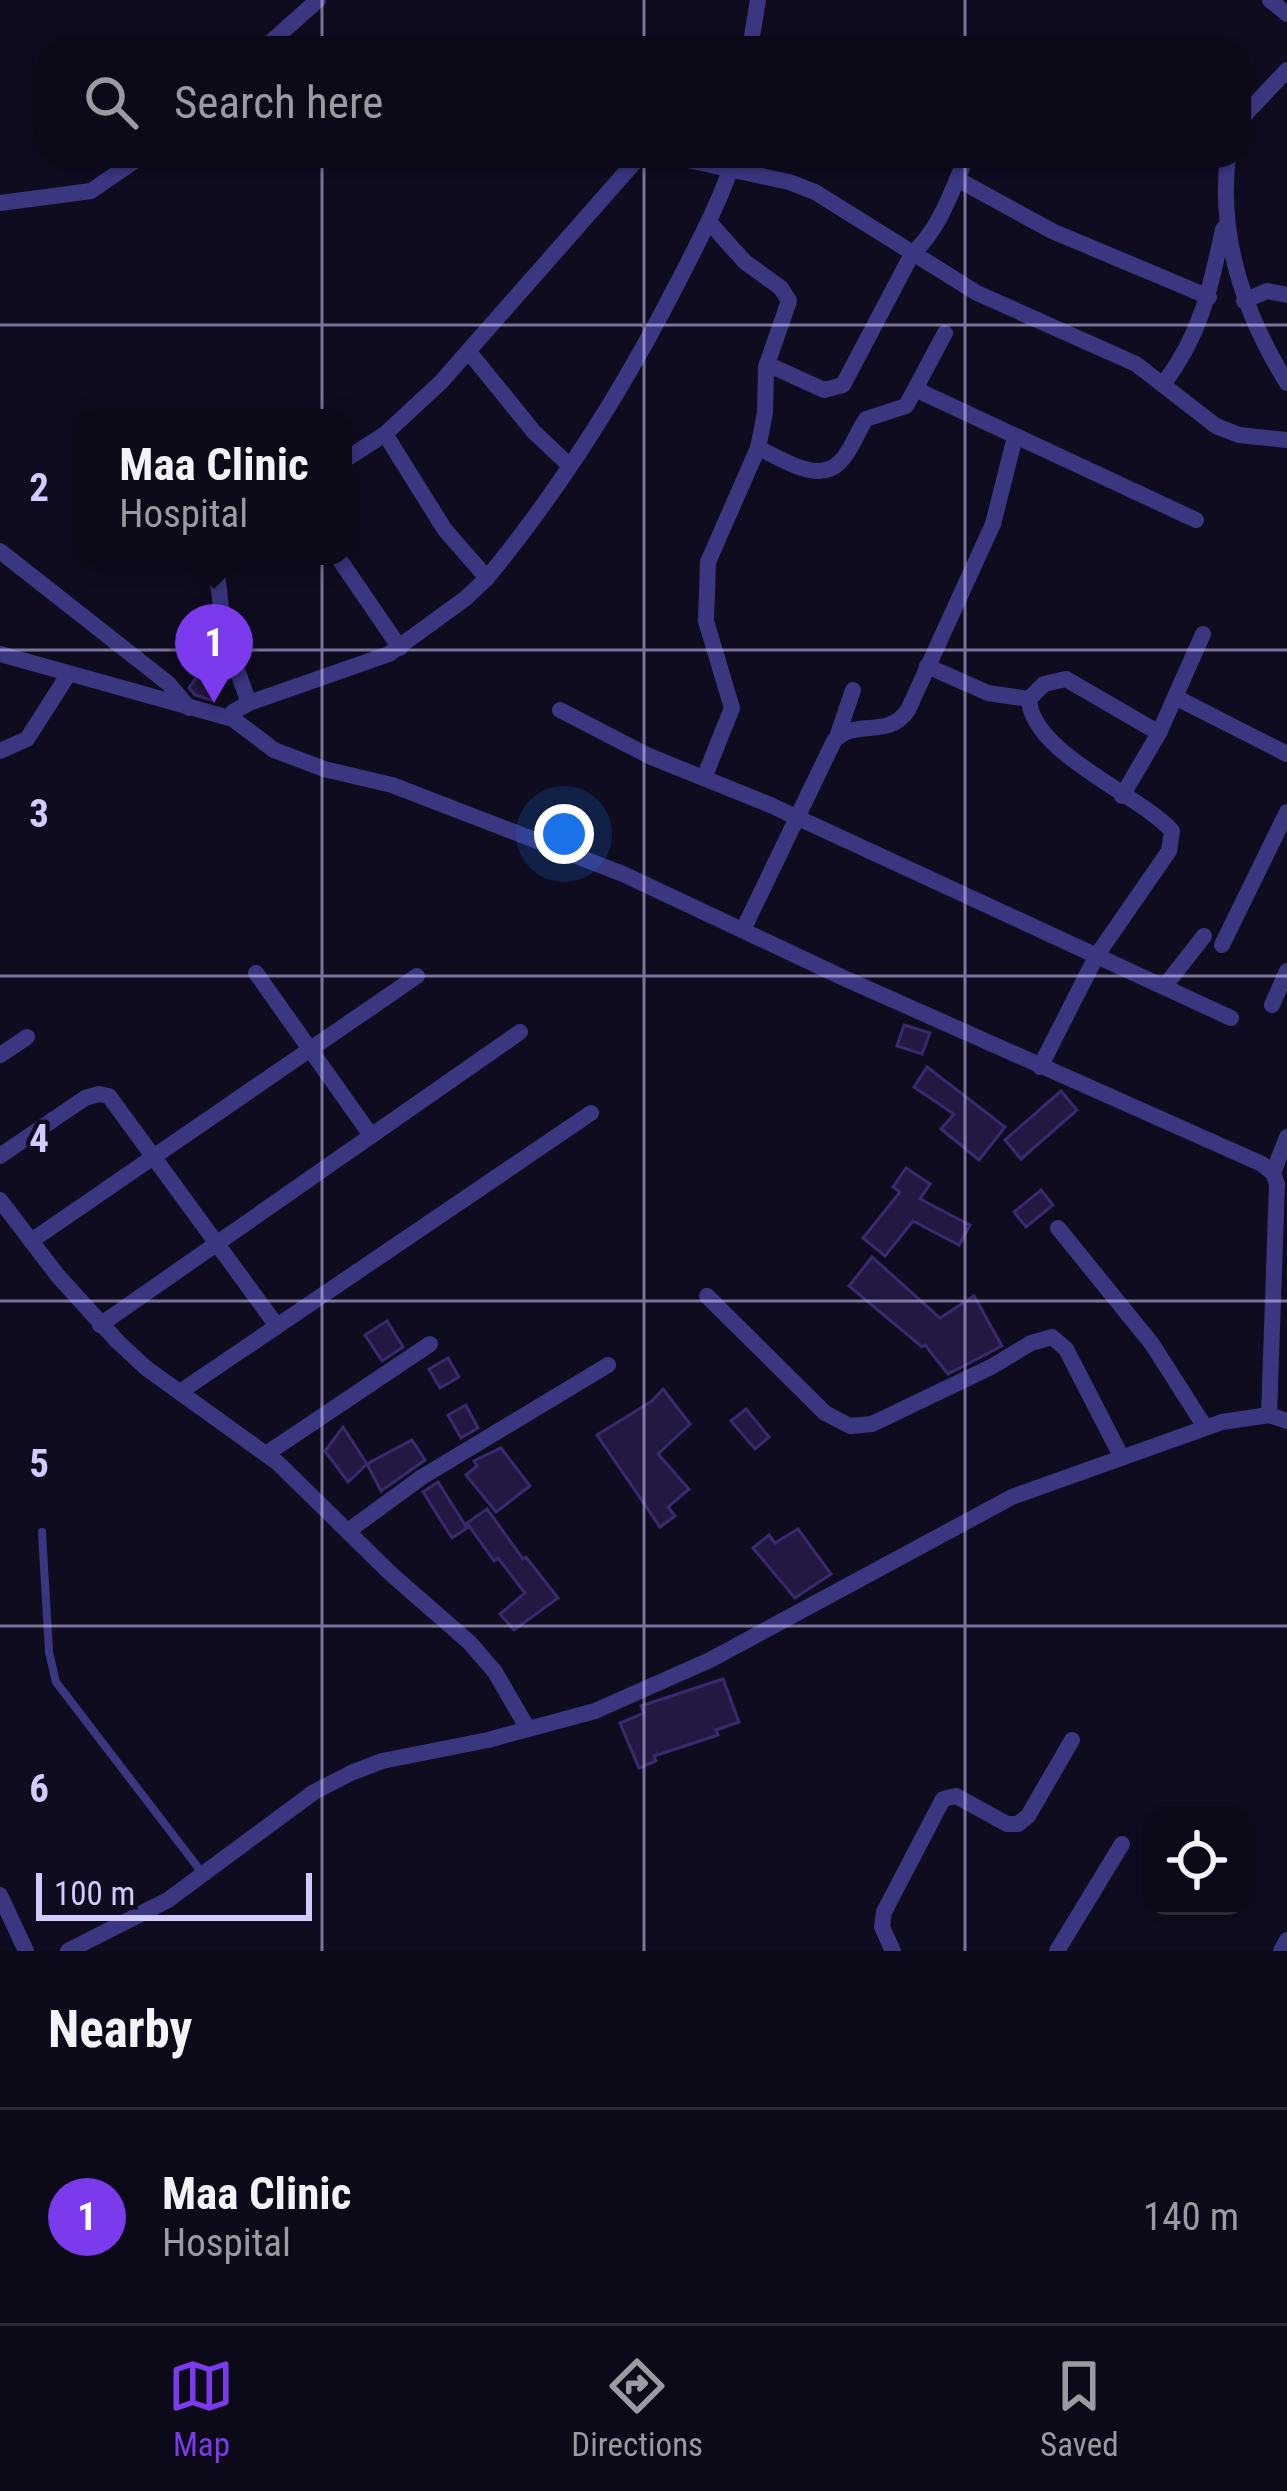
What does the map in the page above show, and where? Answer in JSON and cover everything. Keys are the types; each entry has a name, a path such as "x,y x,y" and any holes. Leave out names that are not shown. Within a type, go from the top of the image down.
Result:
{"street":[{"path":"278,36 318,0"},
{"path":"752,36 758,0"},
{"path":"1270,0 1287,14"},
{"path":"1251,108 1287,70"},
{"path":"0,203 91,191 125,168"},
{"path":"352,455 385,434 469,352 630,168"},
{"path":"233,719 233,712 249,703 400,648 488,578 634,364 709,222 731,168"},
{"path":"747,168 815,192 977,293 1121,357 1225,430 1257,439 1287,440"},
{"path":"767,364 824,390 838,389 846,381 912,254 929,237 962,168"},
{"path":"1163,384 1186,352 1209,297 1226,217 1228,168"},
{"path":"957,179 1052,231 1209,297"},
{"path":"1226,217 1244,301 1287,383"},
{"path":"704,778 732,708 706,621 705,580 717,540 758,448 767,364 788,313 787,295 746,262 709,222"},
{"path":"1244,301 1267,290 1287,295"},
{"path":"758,448 812,471 828,471 845,456 866,419 902,410 945,333"},
{"path":"469,352 534,432 569,465"},
{"path":"917,390 1196,520"},
{"path":"385,434 445,530 488,578"},
{"path":"837,738 849,729 884,729 902,719 993,524 1015,437"},
{"path":"0,551 177,690 189,708"},
{"path":"216,565 224,634 249,703"},
{"path":"343,565 400,648"},
{"path":"1122,796 1159,734 1203,634"},
{"path":"0,654 233,719 274,751 412,792 623,874 1274,1173"},
{"path":"928,666 988,693 1029,699"},
{"path":"0,751 27,739 68,675"},
{"path":"1029,699 1044,684 1066,679 1159,734"},
{"path":"743,930 837,738 853,690"},
{"path":"1175,697 1287,754"},
{"path":"1029,699 1036,722 1103,784 1170,827 1172,841 1097,955 1040,1067"},
{"path":"560,710 649,756 797,818 1231,1018"},
{"path":"1222,945 1287,812"},
{"path":"1164,987 1204,936"},
{"path":"1272,1005 1287,971"},
{"path":"256,973 370,1134"},
{"path":"31,1241 417,976"},
{"path":"100,1324 520,1032"},
{"path":"0,1055 28,1036"},
{"path":"0,1156 85,1098 98,1094 115,1101 277,1326"},
{"path":"180,1392 591,1113"},
{"path":"76,1949 138,1918 333,1782 382,1761 488,1740 595,1711 710,1660 1012,1497 1205,1427 1278,1418 1280,1293 1274,1173 1287,1137"},
{"path":"0,1200 100,1324 180,1392 266,1454 481,1655 528,1730"},
{"path":"1058,1228 1152,1344 1205,1427"},
{"path":"706,1296 826,1413 856,1427 872,1424 1039,1339 1052,1337 1066,1349 1121,1456"},
{"path":"266,1454 430,1344"},
{"path":"349,1532 422,1478 608,1365"},
{"path":"893,1951 882,1927 884,1912 943,1798 956,1796 1007,1824 1018,1824 1028,1816 1072,1740"},
{"path":"1057,1951 1122,1844"},
{"path":"0,1895 26,1951"},
{"path":"1281,1951 1287,1940"}],"lane":[{"path":"42,1532 49,1652 56,1682 203,1874"}],"building":[{"path":"205,665 217,674 208,687 216,693 211,700 189,688"},
{"path":"904,1025 930,1033 922,1054 897,1046"},
{"path":"927,1067 1005,1127 979,1160 941,1129 954,1114 914,1087"},
{"path":"1061,1091 1077,1110 1021,1159 1005,1140"},
{"path":"906,1168 930,1184 920,1199 970,1225 959,1245 913,1221 885,1256 863,1238 900,1192 893,1187"},
{"path":"1041,1190 1053,1205 1026,1227 1014,1212"},
{"path":"872,1257 940,1318 974,1296 1002,1346 948,1374 925,1345 849,1286"},
{"path":"387,1321 403,1347 382,1361 365,1335"},
{"path":"448,1358 459,1377 440,1388 429,1369"},
{"path":"663,1389 690,1424 658,1454 689,1489 668,1507 675,1516 660,1527 597,1435"},
{"path":"466,1405 478,1428 461,1438 448,1415"},
{"path":"746,1409 769,1437 755,1449 731,1421"},
{"path":"343,1427 367,1464 348,1482 325,1451"},
{"path":"412,1440 425,1460 381,1491 367,1464"},
{"path":"501,1448 530,1486 496,1512 466,1475 477,1466 474,1461"},
{"path":"438,1482 467,1528 452,1538 423,1492"},
{"path":"487,1509 558,1598 514,1630 500,1614 525,1593 467,1523"},
{"path":"798,1529 831,1574 795,1598 753,1548 769,1535 775,1543"},
{"path":"723,1679 739,1722 716,1730 718,1735 654,1756 656,1761 639,1768 620,1723 644,1713 641,1706"}],"place":[{"name":"Maa Clinic","path":"214,703"}]}
